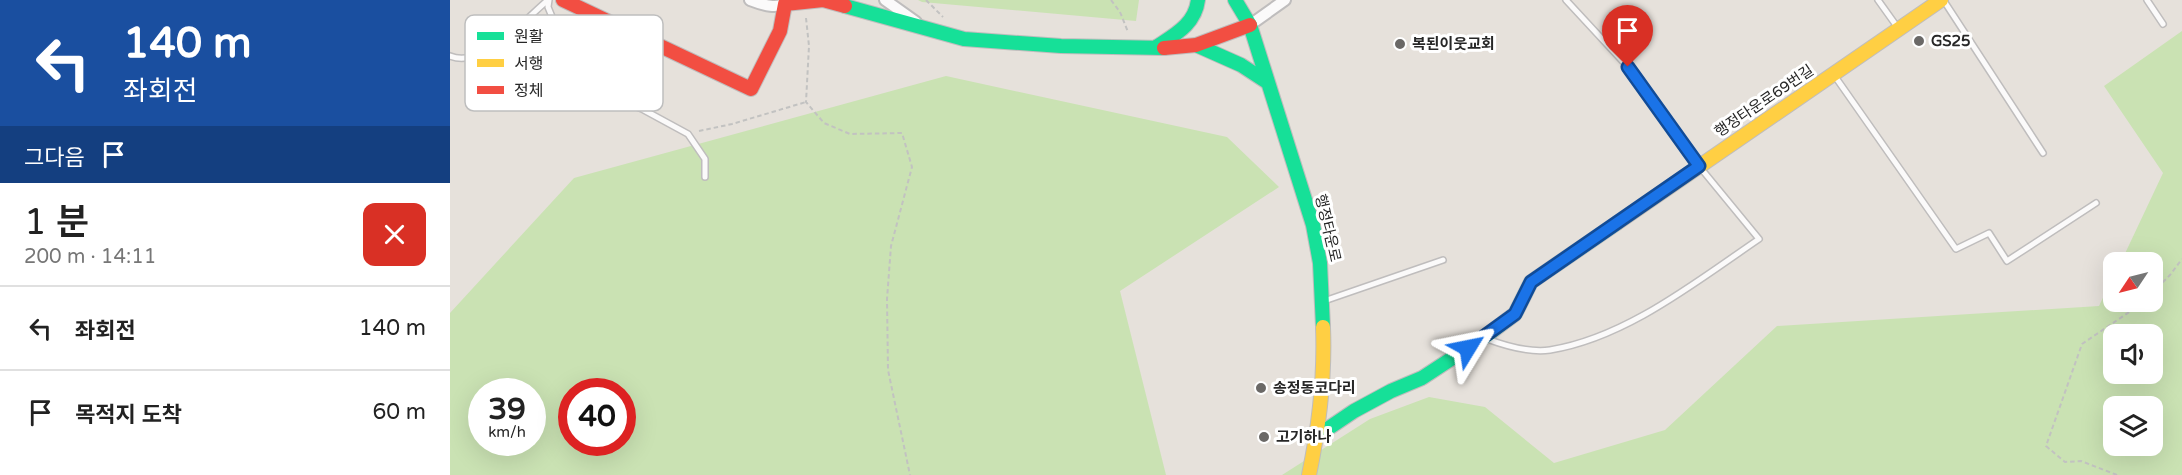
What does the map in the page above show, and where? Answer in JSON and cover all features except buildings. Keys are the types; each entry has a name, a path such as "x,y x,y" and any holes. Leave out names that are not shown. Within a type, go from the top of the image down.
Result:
{"street":[{"path":"563,0 595,15"},
{"path":"750,0 765,6 823,0 964,39 1135,49 1196,45 1250,25 1285,0"},
{"path":"885,0 926,29"},
{"path":"1153,49 1188,25 1198,6 1198,0"},
{"name":"행정타운로","path":"1235,0 1250,25 1313,225 1320,263 1324,346 1317,436 1309,475"},
{"name":"행정타운로69번길","path":"1317,436 1354,411 1390,391 1422,378 1483,338 1515,314 1531,282 1942,0"},
{"path":"663,47 751,89 780,31 788,2"},
{"path":"1196,45 1241,65 1267,82"}],"lane":[{"path":"532,15 549,0"},
{"path":"549,0 548,7 551,15"},
{"path":"1483,338 1510,347 1549,350 1604,335 1669,300 1759,239 1699,166 1628,67 1566,0"},
{"path":"1878,0 1899,29"},
{"path":"1942,0 2043,153"},
{"path":"2147,0 2163,24"},
{"path":"450,56 465,59"},
{"path":"1833,74 1956,249 1989,232 2007,261 2096,202"},
{"path":"646,111 688,134 705,159 705,177"},
{"path":"1322,302 1443,260"}],"path":[{"path":"1111,0 1120,12 1135,49"},
{"path":"805,2 809,46 806,102 824,123 850,134 902,134 912,167 891,246 887,299 888,370 910,475"},
{"path":"688,134 732,124 806,102"},
{"path":"2163,283 2182,259"},
{"path":"2117,475 2081,461 2065,462 2046,446 2082,344 2129,312"}],"green space":[{"path":"918,0 1139,0 1136,21"},
{"path":"2182,31 2182,475 1282,475 1370,419 1429,397 1485,407 1554,463 1665,430 1777,326 2099,306 2103,298 2103,312 2163,312 2163,252 2126,252 2163,173 2104,86"},
{"path":"946,76 1227,137 1279,187 1120,291 1166,475 450,475 450,313 574,178"}],"traffic: fast":[{"path":"1155,48 1188,23 1198,0"},
{"path":"1235,0 1250,25 1313,225 1320,263 1323,327"},
{"path":"845,6 964,39 1061,46 1164,48"},
{"path":"1196,45 1241,65 1267,82"},
{"path":"1317,436 1354,411 1391,391 1422,378 1483,338 1515,314 1531,282 1617,223"}],"traffic: slow":[{"path":"1617,223 1941,0"},
{"path":"1309,475 1320,401 1323,327"}],"traffic: jam":[{"path":"563,0 595,15"},
{"path":"663,47 751,89 780,31 785,4 823,0 845,6"},
{"path":"1164,48 1196,45 1250,25"}],"place":[{"name":"GS25","path":"1919,41"},
{"name":"복된이웃교회","path":"1400,44"},
{"name":"송정동코다리","path":"1261,388"},
{"name":"고기하나","path":"1264,437"}],"route":[{"path":"1468,348 1515,314 1531,282 1699,166 1628,67"}]}
